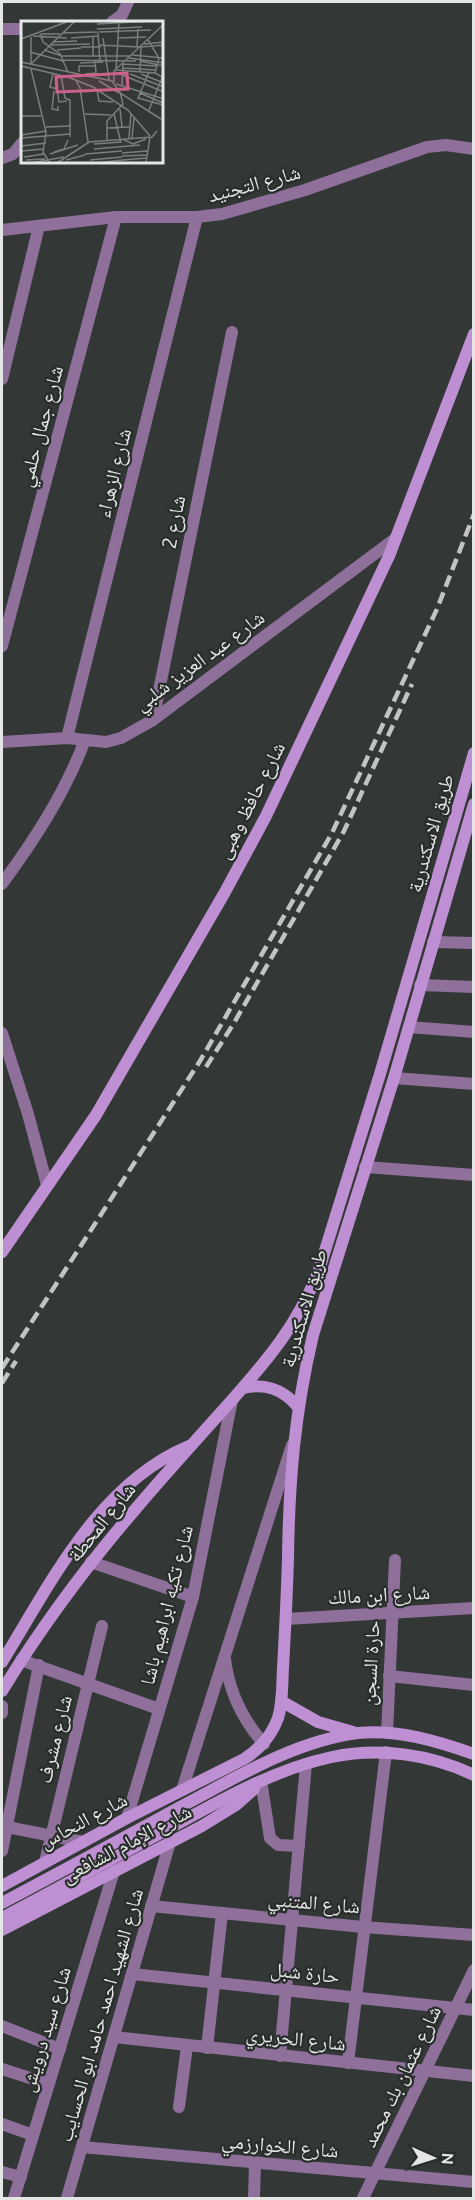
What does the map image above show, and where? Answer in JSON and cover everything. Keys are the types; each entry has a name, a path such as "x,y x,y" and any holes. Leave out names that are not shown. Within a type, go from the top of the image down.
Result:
{"main road":[{"name":"شارع حافظ وهبى","path":"2,1252 96,1115 256,835 340,662 396,538 474,334"},
{"name":"طريق الاسكندرية","path":"243,1388 282,1341 309,1297 318,1273 380,1074 474,753"},
{"name":"طريق الاسكندرية","path":"182,1790 244,1760 264,1744 278,1716 286,1619 289,1492 293,1441 313,1335 394,1078 474,804"},
{"path":"243,1388 264,1385 274,1388 283,1392 298,1407"},
{"name":"شارع المحطة","path":"2,1692 21,1659 91,1562 243,1388"},
{"path":"2,1662 77,1542 100,1514 126,1486 141,1474 172,1453 193,1445"},
{"path":"281,1701 318,1722 360,1733"},
{"name":"شارع الإمام الشافعى","path":"2,1903 260,1766 327,1738 360,1733 387,1733 430,1741 474,1755"},
{"name":"شارع الإمام الشافعى","path":"2,1918 201,1811 261,1781 306,1764 332,1757 386,1752 436,1760 474,1775"},
{"name":"شارع الإمام الشافعى","path":"2,1930 202,1826 236,1805 261,1781"},
{"name":"شارع النحاس","path":"2,1886 182,1790"}],"street":[{"path":"113,21 122,15 128,2"},
{"path":"2,30 21,29"},
{"path":"2,158 13,154 21,144"},
{"name":"شارع التجنيد","path":"2,230 116,217 197,217 222,214 251,207 427,147 446,145 474,149"},
{"name":"شارع جمال حلمي","path":"2,646 116,217"},
{"name":"شارع الزهراء","path":"67,738 197,217"},
{"path":"2,379 39,226"},
{"name":"شارع 2","path":"153,720 232,332"},
{"name":"شارع عبد العزيز شلبي","path":"2,742 67,738 106,742 121,738 153,720 396,538"},
{"path":"2,884 58,801 73,773 85,740"},
{"path":"433,942 474,943"},
{"path":"420,985 474,987"},
{"path":"409,1027 474,1032"},
{"path":"2,1034 28,1114 47,1185"},
{"path":"394,1078 474,1084"},
{"path":"365,1167 474,1175"},
{"name":"شارع تكيه ابراهيم باشا","path":"127,1818 193,1597 232,1400"},
{"path":"182,1790 293,1441"},
{"name":"حارة السجن","path":"387,1733 394,1560"},
{"path":"91,1562 193,1597"},
{"name":"شارع ابن مالك","path":"286,1619 474,1608"},
{"name":"شارع مشرف","path":"45,1862 102,1626"},
{"path":"224,1654 228,1679 236,1702 243,1717 264,1744"},
{"path":"21,1659 159,1709"},
{"path":"2,1851 4,1826 39,1665"},
{"path":"389,1676 474,1685"},
{"path":"2,1706 2,1713"},
{"path":"348,2063 386,1752"},
{"path":"280,2056 306,1764"},
{"path":"261,1781 270,1838 278,1845 299,1846"},
{"path":"4,1826 84,1842"},
{"name":"شارع الشهيد احمد حامد ابو الحسايب","path":"67,2199 170,1842"},
{"name":"شارع سيد درويش","path":"14,2199 114,1871"},
{"name":"شارع المتنبي","path":"151,1906 363,1927 474,1935"},
{"path":"207,2048 222,1913"},
{"name":"شارع عثمان بك محمد","path":"363,2199 474,1970"},
{"name":"حارة شبل","path":"132,1974 474,2010"},
{"path":"2,2026 60,2049"},
{"name":"شارع الحريري","path":"114,2037 474,2076"},
{"path":"179,2107 187,2046"},
{"path":"2,2069 49,2084"},
{"path":"2,2124 33,2135"},
{"name":"شارع الخوارزمي","path":"82,2147 474,2182"},
{"path":"254,2199 255,2163"},
{"path":"2,2172 21,2177"}],"railway":[{"path":"2,1368 200,1061 332,833 437,609 474,514"},
{"path":"206,1067 234,1023 344,831 412,684"},
{"path":"2,1383 16,1361"}]}
